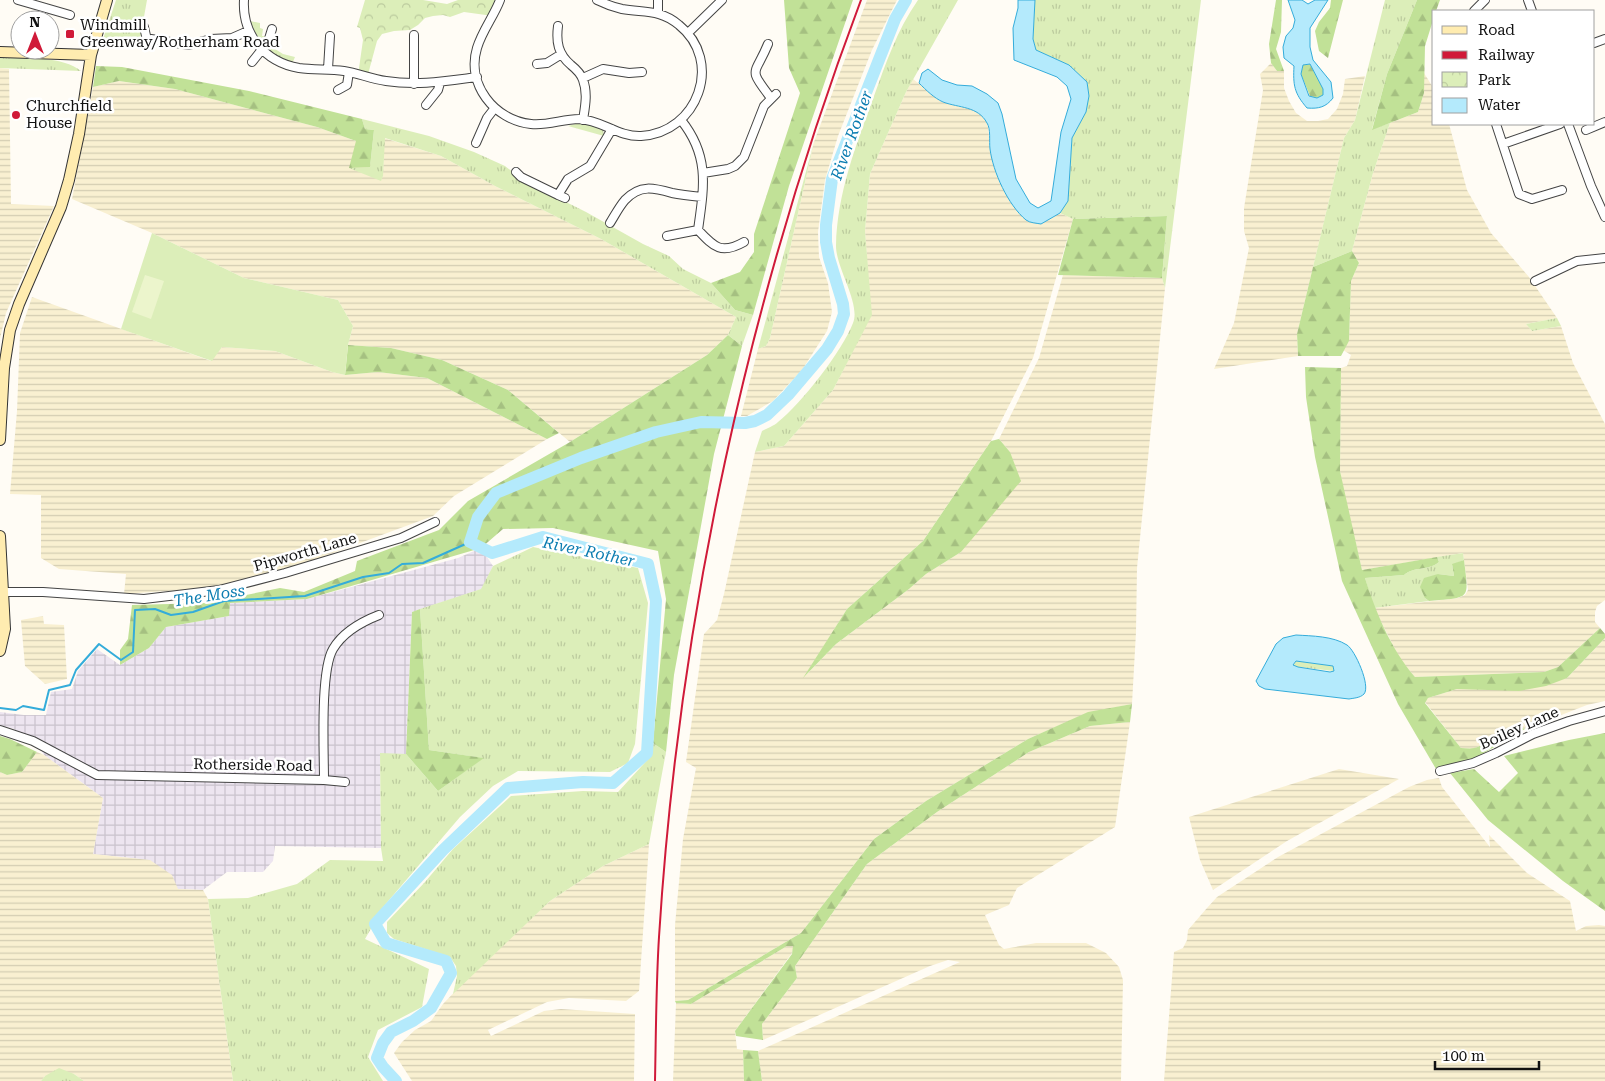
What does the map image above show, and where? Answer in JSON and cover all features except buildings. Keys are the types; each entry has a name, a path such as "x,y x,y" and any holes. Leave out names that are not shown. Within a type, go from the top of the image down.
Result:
{"main road":[{"path":"0,440 4,368 10,330 19,304 61,207 80,134 91,55 107,0"},
{"path":"0,52 91,55"},
{"path":"0,536 4,629 0,650"}],"street":[{"path":"18,0 70,15"},
{"path":"244,0 244,14 248,31 262,50 269,56 288,65 349,72 385,81 414,84 440,83 477,76"},
{"path":"500,0 476,50 476,68 480,88 494,109 509,118 532,125 571,119 601,123 612,129 632,135 650,135 667,129 681,120 696,99 702,76 699,53 688,33 672,19 658,13 622,9 597,0"},
{"path":"658,0 658,13"},
{"path":"688,33 722,0"},
{"path":"1475,10 1485,0"},
{"path":"558,26 557,44 560,54 582,78 586,94 583,120"},
{"path":"144,27 143,41 163,40 181,45 189,45 211,39 232,38 248,31"},
{"path":"252,62 268,42 272,29"},
{"path":"414,35 414,84"},
{"path":"328,69 330,36"},
{"path":"703,173 728,169 735,166 744,157 760,114 773,96 756,79 755,74 756,67 768,44"},
{"path":"537,64 547,63 560,54"},
{"path":"582,78 603,69 629,73 642,72"},
{"path":"338,90 347,85 349,72"},
{"path":"426,105 438,90 440,83"},
{"path":"476,143 487,118 494,109"},
{"path":"681,120 697,145 703,173 698,230 711,244 718,248 729,248 744,242"},
{"path":"1586,130 1605,122"},
{"path":"1496,125 1519,194 1532,199 1562,190"},
{"path":"1503,144 1557,125"},
{"path":"1568,125 1605,218"},
{"path":"516,172 522,177 561,196 568,179 590,166 612,129"},
{"path":"610,223 625,200 636,192 645,189 656,188 702,197"},
{"path":"1596,197 1605,194"},
{"path":"667,236 698,230"},
{"path":"1535,281 1577,261 1605,258"},
{"name":"Pipworth Lane","path":"2,592 43,592 144,599 219,590 285,573 402,538 435,522"},
{"name":"Rotherside Road","path":"0,730 33,741 97,775 324,780 326,673 331,654 350,630 379,615"},
{"name":"Boiley Lane","path":"1440,770 1472,763 1533,734 1605,711"},
{"path":"324,780 345,782"}],"shaded area":[{"path":"867,0 897,0 872,50 838,136 825,180 818,232 819,257 828,283 832,312 827,331 802,370 773,401 747,416 741,416 758,349 766,346 770,338 814,142"},
{"path":"1271,63 1277,71 1284,71 1284,88 1289,101 1296,113 1307,121 1328,119 1337,109 1343,94 1345,79 1365,76 1355,120 1344,138 1297,334 1298,356 1214,369 1234,323 1249,248 1244,231 1244,208 1263,90 1260,74"},
{"path":"0,68 9,69 11,204 54,206 6,313 0,339"},
{"path":"1424,73 1432,86 1432,125 1449,125 1467,190 1491,233 1529,277 1557,318 1526,324 1532,331 1561,326 1573,363 1605,424 1605,600 1597,606 1595,612 1595,622 1600,628 1558,667 1544,672 1415,677 1401,661 1374,608 1458,598 1465,595 1468,590 1463,553 1362,570 1343,489 1340,471 1341,368 1347,366 1351,355 1343,350 1349,341 1351,281 1359,263 1352,251 1373,173 1390,123 1418,112 1424,93"},
{"path":"913,79 942,102 970,108 981,115 988,124 990,151 1041,224 1060,213 1073,219 1033,358 991,441 923,541 847,609 805,676 836,644 926,574 961,552 1010,452 999,439 1039,358 1063,275 1162,278 1165,288 1137,568 1132,704 1087,713 1028,739 926,801 874,839 801,933 688,1000 675,1001 675,925 683,839 696,768 686,762 704,634 717,620 755,452 784,446 833,390 871,315 865,231 870,174"},
{"path":"119,81 175,89 317,127 356,141 381,180 383,175 384,138 441,156 495,186 601,239 736,317 728,335 707,355 570,442 508,390 442,360 391,348 348,345 353,326 338,300 244,278 152,233 72,199 93,87"},
{"path":"32,297 211,361 222,347 275,351 345,375 378,372 427,378 547,439 454,496 433,516 314,560 224,587 124,594 126,574 59,569 41,558 41,495 10,494 17,411 20,333"},
{"path":"481,548 493,566 482,589 412,612 406,754 380,754 381,848 275,846 273,861 263,872 227,872 203,890 178,889 150,860 93,854 103,798 44,755 36,742 14,729 0,725 0,712 46,715 51,692 72,689 78,671 97,649 120,665 149,648 166,627 229,616 229,603 307,599 458,558"},
{"path":"43,616 44,624 64,625 67,679 45,684 25,666 21,620"},
{"path":"1605,638 1605,701 1587,705 1525,729 1520,726 1505,730 1488,742 1473,749 1461,748 1425,702 1428,698 1457,689 1486,689 1567,678"},
{"path":"1130,722 1115,827 1017,888 1009,905 985,915 999,945 1004,949 1036,943 1086,943 1106,953 1119,967 1123,980 1121,1081 762,1081 758,1051 960,962 948,960 930,966 763,1040 762,1024 797,978 795,966 867,864 937,812 1029,752 1090,726"},
{"path":"37,752 44,755 103,798 93,854 150,860 172,875 178,889 203,890 208,899 233,1081 84,1081 74,1074 45,1076 41,1081 0,1081 0,772 7,775 22,772"},
{"path":"1339,769 1399,779 1287,841 1213,890 1200,860 1189,817"},
{"path":"1439,778 1442,787 1490,847 1489,835 1527,873 1570,901 1576,931 1586,926 1605,926 1605,1081 1164,1081 1174,952 1183,948 1187,940 1188,930 1207,908 1217,897 1278,857 1409,787 1427,780"},
{"path":"649,844 639,991 626,1001 569,998 547,1002 488,1030 491,1036 544,1011 561,1009 635,1014 634,1081 412,1081 394,1053 402,1042 415,1030 431,1021 443,1004 462,984 550,901 603,866"},
{"path":"787,946 794,946 792,953 735,1031 737,1049 743,1050 744,1081 673,1081 676,1003 691,1004"}],"green space":[{"path":"116,0 147,0 140,39 126,42 102,42"},
{"path":"365,0 423,0 447,4 458,0 500,0 493,16 464,12 450,17 443,15 433,16 425,18 410,30 382,34 377,41 367,78 358,75 363,40 360,28 357,27"},
{"path":"784,0 853,0 789,186 753,315 735,310 711,283 740,272 754,252 754,234 800,93 789,68"},
{"path":"918,0 958,0 906,92 870,174 865,231 872,315 833,390 784,446 755,452 762,431 778,422 809,390 831,361 853,323 855,315 854,306 837,255 837,227 840,208 854,151 883,71 898,35"},
{"path":"1035,0 1201,0 1165,288 1162,278 1167,216 1073,219 1060,213 1068,201 1072,138 1086,112 1089,96 1087,82 1069,65 1036,50 1033,39"},
{"path":"1276,0 1282,0 1281,32 1276,49 1284,71 1277,71 1271,63 1269,44"},
{"path":"1331,0 1343,0 1328,58 1319,51 1315,31 1319,22 1330,8"},
{"path":"1385,0 1417,0 1387,74 1372,129 1390,123 1373,173 1352,251 1313,267 1344,138 1355,120"},
{"path":"1417,0 1440,0 1436,10 1432,10 1432,23 1425,46 1424,93 1418,112 1372,130 1387,74"},
{"path":"250,21 260,23 260,28 263,29 262,36 265,36 264,40 276,43 275,49 283,54 295,57 292,64 266,47 253,29"},
{"path":"0,57 10,57 10,60 54,60 74,66 81,71 0,68"},
{"path":"1310,64 1323,89 1323,95 1317,98 1310,96 1301,74 1303,65"},
{"path":"96,66 122,67 249,91 362,119 365,129 374,130 370,167 349,168 356,141 317,127 175,89 119,81 93,87"},
{"path":"362,119 429,136 474,152 505,166 524,181 669,256 683,269 711,283 735,310 753,315 742,346 728,335 736,317 601,239 495,186 441,156 385,138 383,176 381,181 349,168 370,167 374,130 365,129"},
{"path":"579,123 603,129 604,136 568,126"},
{"path":"814,142 770,338 766,346 758,349"},
{"path":"1167,216 1162,278 1058,275 1073,219"},
{"path":"152,233 244,278 338,300 353,326 348,345 345,375 275,351 222,347 212,361 121,329"},
{"path":"1352,251 1359,263 1351,281 1349,341 1341,356 1298,356 1297,334 1313,267"},
{"path":"145,275 164,281 151,319 132,312"},
{"path":"1557,318 1561,326 1532,331 1526,324"},
{"path":"728,335 742,346 714,454 674,675 666,752 653,743 666,599 658,551 553,528 503,529 481,548 307,599 230,603 229,616 166,627 149,648 120,665 120,650 128,639 132,605 207,603 280,588 304,592 355,571 357,561 439,530 468,501 570,442 707,355"},
{"path":"348,345 391,348 442,360 508,390 559,433 547,439 427,378 378,372 345,375"},
{"path":"1305,367 1341,368 1340,471 1362,570 1437,557 1439,562 1431,567 1412,570 1404,575 1365,578 1385,630 1406,666 1415,677 1544,672 1558,667 1600,628 1605,634 1605,638 1567,678 1546,686 1519,691 1457,689 1428,698 1425,703 1461,748 1480,746 1511,728 1525,729 1472,760 1436,769 1398,704 1342,581 1315,457 1306,397"},
{"path":"999,439 1010,452 1021,481 961,552 926,574 836,644 803,678 847,609 923,541 991,441"},
{"path":"533,547 638,568 648,603 635,744 628,763 610,772 518,771 493,786 460,817 384,906 365,939 429,969 422,1007 378,1030 368,1057 383,1081 233,1081 208,899 248,898 297,884 330,860 383,861 381,848 380,753 406,754 438,791 483,758 429,750 420,609 481,589 493,566"},
{"path":"1463,553 1464,560 1452,565 1454,576 1438,574 1425,598 1429,601 1374,608 1365,578 1404,575 1412,570 1435,565 1439,562 1437,557"},
{"path":"1464,560 1467,583 1464,594 1453,599 1429,601 1425,598 1420,587 1424,578 1438,574 1454,576 1452,564"},
{"path":"420,609 429,750 484,758 438,791 406,754 412,612"},
{"path":"1296,661 1333,666 1334,671 1293,666"},
{"path":"1132,704 1130,722 1090,726 1029,752 937,812 867,864 795,966 797,978 762,1024 763,1040 736,1036 735,1031 792,954 793,946 787,946 691,1004 676,1003 675,1001 688,1000 801,933 874,839 926,801 1028,739 1088,712"},
{"path":"1605,733 1605,911 1563,881 1488,820 1450,773 1474,769 1499,792 1518,773 1504,756"},
{"path":"0,736 37,752 22,772 7,775 0,772"},
{"path":"653,743 666,752 649,844 603,866 550,901 453,994 457,976 456,966 450,957 394,939 387,933 387,922 453,849 511,796 583,791 618,792 651,756"},
{"path":"743,1050 758,1051 762,1081 744,1081"},
{"path":"59,1068 74,1074 84,1081 41,1081 45,1076"}],"water":[{"path":"1018,0 1035,0 1033,39 1036,50 1069,65 1087,82 1089,96 1086,112 1072,138 1068,201 1060,213 1041,224 1026,220 1019,214 1002,188 994,168 990,149 989,128 983,117 968,108 943,102 930,94 919,83 922,73 928,69 942,80 957,85 972,86 987,94 998,103 1016,179 1030,203 1038,208 1051,201 1061,132 1071,99 1067,86 1057,77 1014,60 1013,28"},
{"path":"1288,0 1302,0 1308,4 1315,0 1328,0 1310,28 1310,47 1313,60 1331,82 1333,98 1322,107 1307,108 1299,98 1295,88 1294,66 1284,58 1283,47 1286,36 1293,28 1295,20","holes":["1310,64 1323,89 1323,95 1317,98 1309,96 1301,74 1303,65"]},
{"path":"1296,635 1315,636 1329,638 1347,645 1354,654 1364,676 1366,690 1364,694 1349,699 1265,689 1259,686 1256,681 1276,644 1283,638","holes":["1296,661 1333,666 1334,671 1330,672 1293,665"]}],"waterway":[{"name":"River Rother","path":"396,1081 377,1058 383,1043 391,1032 413,1021 431,1008 451,973 446,961 386,943 375,924 443,850 508,788 583,782 613,783 647,753 656,601 648,564 543,537 492,553 470,542 478,517 496,493 581,458 656,432 701,422 745,423 755,421 767,415 788,395 827,349 838,331 844,314 826,242 826,225 832,179 895,19 906,0"},
{"name":"The Moss","path":"0,708 16,710 23,706 44,710 49,690 70,685 76,670 99,644 121,660 133,652 135,610 155,609 171,615 193,612 224,601 305,596 363,577 389,573 402,564 423,563 470,542"}],"railway":[{"path":"655,1081 658,955 669,817 683,698 702,579 725,461 753,344 785,228 821,113 861,0"}],"place":[{"name":"Windmill Greenway/Rotherham Road","path":"70,34"},
{"name":"Churchfield House","path":"16,115"}]}
